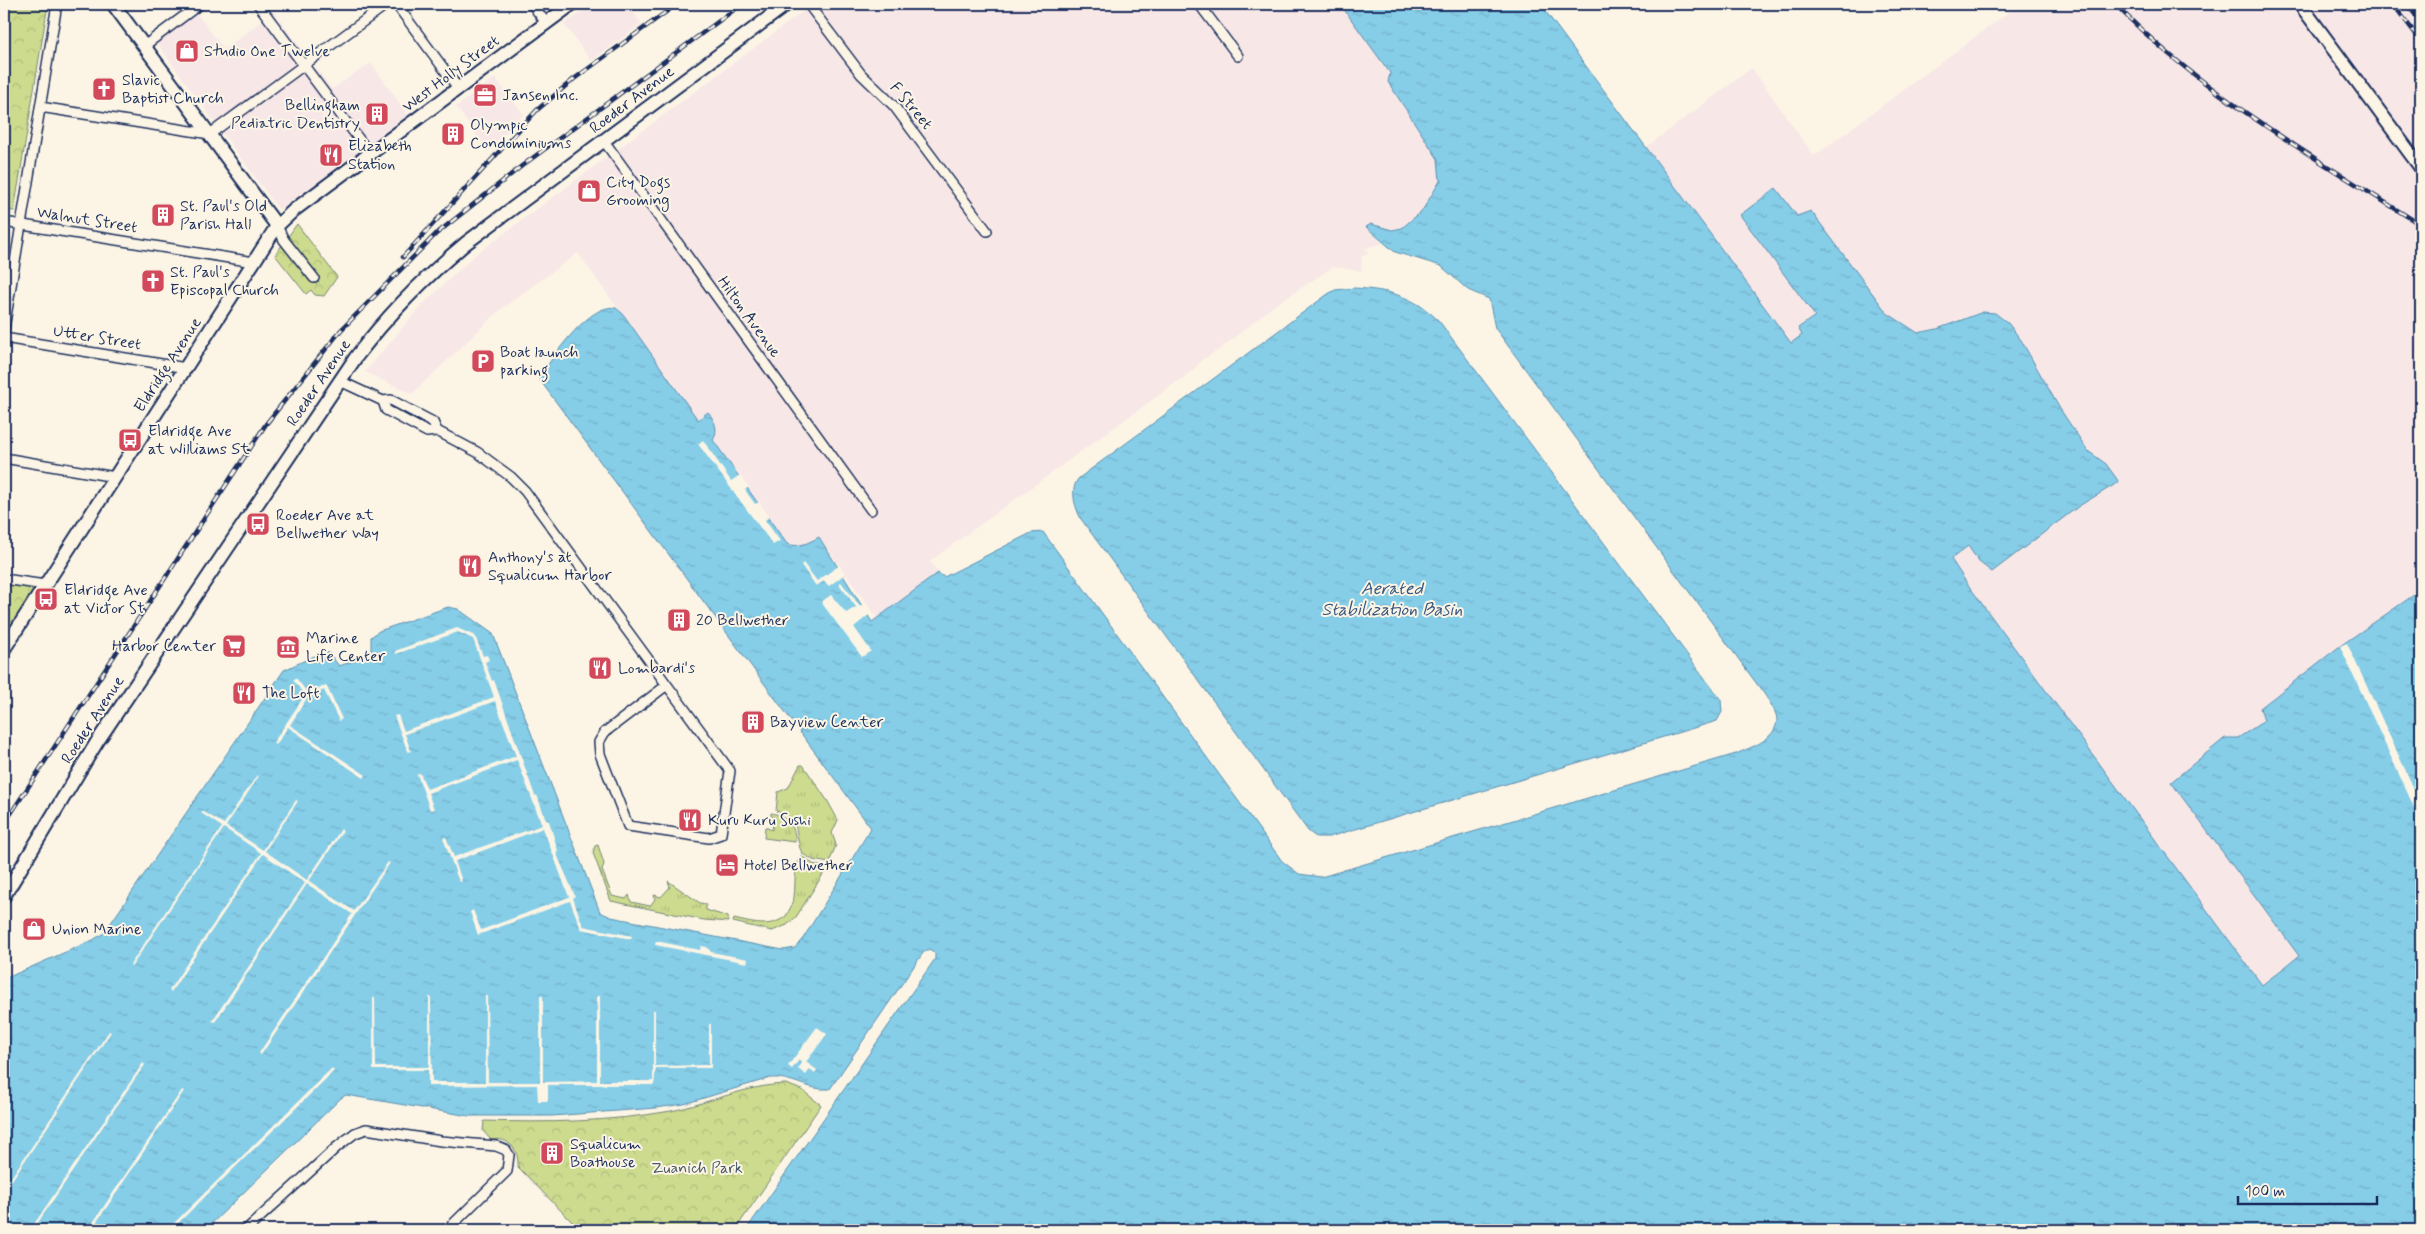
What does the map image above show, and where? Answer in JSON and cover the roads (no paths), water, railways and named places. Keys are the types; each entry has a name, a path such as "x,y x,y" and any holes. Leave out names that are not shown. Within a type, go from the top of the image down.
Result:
{"street":[{"path":"4,329 57,4"},
{"path":"113,4 278,226 284,240 314,278"},
{"path":"144,46 200,4"},
{"path":"258,4 370,154"},
{"path":"40,107 210,134 387,4"},
{"path":"396,4 458,88"},
{"path":"532,4 546,23"},
{"name":"West Holly Street","path":"278,226 294,210 572,4"},
{"name":"Roeder Avenue","path":"4,896 97,742 340,380 382,324 442,263 786,4"},
{"name":"F Street","path":"808,4 861,74 894,106 987,231"},
{"path":"1199,4 1238,56"},
{"path":"2300,4 2421,168"},
{"name":"Hilton Avenue","path":"604,141 871,510"},
{"name":"Walnut Street","path":"4,222 254,262"},
{"name":"Eldridge Avenue","path":"4,649 278,226"},
{"name":"Utter Street","path":"4,338 186,368"},
{"path":"340,380 383,401 386,410 427,432 437,431 477,452 518,483 667,685 730,771 721,834 709,838 628,826 600,754 600,739 607,729 667,685"},
{"path":"4,458 115,476"},
{"path":"4,578 45,585"},
{"path":"246,1230 337,1147 360,1131 376,1129 441,1141 484,1144 506,1150 510,1159 507,1171 446,1230"}],"water":[{"path":"1340,4 1540,4 1791,343 1802,335 1798,328 1815,316 1740,215 1776,188 1797,216 1811,211 1887,313 1918,333 1937,329 1983,312 1995,313 2008,323 2021,340 2060,409 2088,451 2106,464 2119,482 2079,506 1992,572 1979,562 1968,546 1951,559 2262,985 2299,956 2171,782 2225,738 2238,738 2264,721 2260,708 2340,646 2421,590 2421,1230 746,1230 935,959 935,953 929,949 923,953 830,1089 814,1088 785,1079 770,1078 684,1104 552,1116 469,1116 346,1095 205,1230 4,1230 4,979 93,940 104,933 284,670 323,652 329,653 339,666 371,655 371,637 379,631 448,607 458,609 493,634 600,912 611,917 783,950 795,948 804,937 871,828 539,379 561,346 583,322 606,308 616,308 623,314 698,420 708,412 715,426 716,433 713,440 787,544 799,545 819,537 872,622 938,573 944,577 1031,533 1043,532 1282,861 1299,874 1321,877 1736,754 1768,738 1776,727 1777,717 1765,695 1495,328 1489,299 1468,290 1441,266 1395,252 1366,227 1371,224 1392,230 1402,228 1422,211 1440,181 1438,159 1388,82 1390,73"},
{"name":"Aerated Stabilization Basin","path":"1354,288 1379,290 1400,296 1430,312 1439,321 1721,700 1722,712 1717,721 1329,837 1316,837 1308,831 1081,519 1075,504 1074,487 1079,478 1328,294 1335,290"}],"railway":[{"path":"403,257 537,110 574,79 677,4"},
{"path":"4,824 266,424 341,330 436,234 523,165 742,4"},
{"path":"2115,4 2185,68 2223,96 2301,150 2421,225"},
{"path":"2393,4 2421,41"},
{"path":"2407,4 2421,22"}],"place":[{"name":"Studio One Twelve","path":"187,51"},
{"name":"Slavic Baptist Church","path":"104,89"},
{"name":"Jansen Inc.","path":"485,95"},
{"name":"Bellingham Pediatric Dentistry","path":"377,114"},
{"name":"Olympic Condominiums","path":"453,134"},
{"name":"Elizabeth Station","path":"331,155"},
{"name":"City Dogs Grooming","path":"589,191"},
{"name":"St. Paul's Old Parish Hall","path":"163,215"},
{"name":"St. Paul's Episcopal Church","path":"153,281"},
{"name":"Boat launch parking","path":"483,361"},
{"name":"Eldridge Ave at Williams St","path":"130,440"},
{"name":"Roeder Ave at Bellwether Way","path":"258,524"},
{"name":"Anthony's at Squalicum Harbor","path":"470,566"},
{"name":"Eldridge Ave at Victor St","path":"46,599"},
{"name":"20 Bellwether","path":"679,620"},
{"name":"Harbor Center","path":"234,646"},
{"name":"Marine Life Center","path":"288,647"},
{"name":"Lombardi's","path":"600,668"},
{"name":"The Loft","path":"244,693"},
{"name":"Bayview Center","path":"753,722"},
{"name":"Kuru Kuru Sushi","path":"690,820"},
{"name":"Hotel Bellwether","path":"727,865"},
{"name":"Union Marine","path":"34,929"},
{"name":"Squalicum Boathouse","path":"552,1153"}],"park label":[{"name":"Zuanich Park","path":"697,1168"}]}
